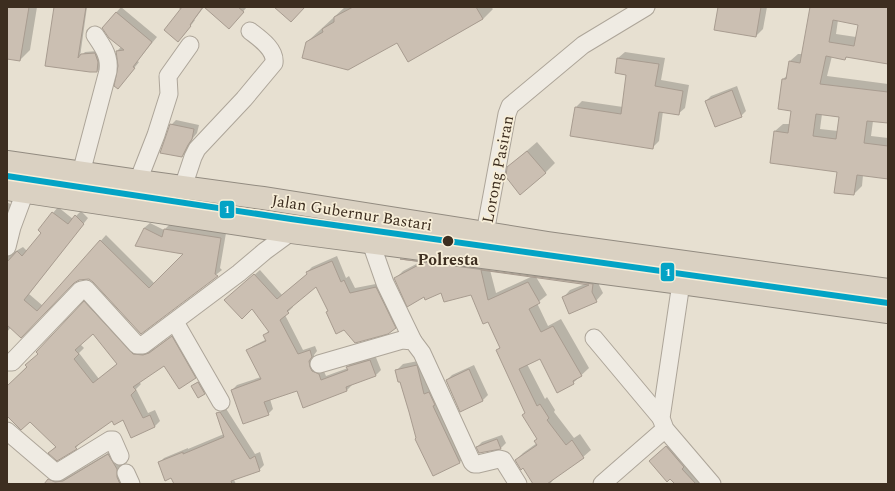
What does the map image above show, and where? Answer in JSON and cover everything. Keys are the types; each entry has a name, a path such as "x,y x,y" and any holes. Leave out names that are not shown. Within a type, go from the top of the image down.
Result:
{"highway":[{"name":"Jalan Gubernur Bastari","path":"7,162 263,198 485,233 888,290"},
{"name":"Jalan Gubernur Bastari","path":"16,191 291,232 681,283 888,312"},
{"path":"222,222 227,193"}],"street":[{"name":"Lorong Pasiran","path":"485,233 507,114 510,106 583,45 646,7"},
{"path":"182,187 197,149 244,99 274,62 275,58 273,52 250,30"},
{"path":"80,173 109,63 104,48 96,35"},
{"path":"138,181 156,135 169,94 168,76 190,45"},
{"path":"7,247 12,227 16,191"},
{"path":"7,362 12,362 81,290 84,289 86,289 137,345 144,345 291,232"},
{"path":"371,243 385,283 413,341 422,353 472,462 474,464 478,464 499,459 503,460 518,484"},
{"path":"602,484 663,423 681,283"},
{"path":"175,322 221,402"},
{"path":"594,338 712,484"},
{"path":"318,364 402,340 413,341"},
{"path":"7,431 55,472 58,472 110,440 115,442 120,456"}],"building":[{"path":"7,7 29,7 20,61 7,59"},
{"path":"54,7 86,7 78,58 81,54 95,53 98,62 97,72 45,66"},
{"path":"182,7 203,7 190,25 191,26 178,42 164,30"},
{"path":"204,7 238,7 244,12 229,29"},
{"path":"274,7 305,7 291,22"},
{"path":"353,7 476,7 483,19 408,62 397,43 348,70 302,58 306,42 323,32 322,29 334,22 334,17"},
{"path":"718,7 761,7 756,37 714,30"},
{"path":"810,7 888,7 888,64 846,57 845,60 826,56 820,84 888,92 888,123 867,121 864,143 888,146 888,179 857,175 854,195 834,193 837,172 770,163 774,131 788,133 791,111 778,109 782,79 786,79 789,61 800,63","holes":["833,20 858,25 854,46 829,42","816,114 839,117 836,139 813,136"]},
{"path":"116,12 152,42 133,67 135,68 118,89 114,86 118,66 116,51 124,50 109,38 102,28"},
{"path":"617,58 659,64 655,86 683,91 679,115 659,112 653,149 570,136 575,107 621,114 626,75 615,73"},
{"path":"732,90 742,117 715,127 705,101"},
{"path":"170,124 194,129 192,139 182,157 160,153"},
{"path":"527,151 546,173 520,195 506,177 507,167"},
{"path":"52,212 68,224 75,215 84,224 24,300 37,311 100,240 149,288 183,254 135,246 144,228 162,237 164,229 221,238 215,274 218,276 141,334 93,282 89,279 79,280 74,283 21,338 7,325 7,262 17,251 22,256 41,233 38,230"},
{"path":"311,218 450,240 310,222"},
{"path":"332,261 341,282 344,280 350,293 376,287 396,328 388,334 355,343 344,330 336,334 326,312 328,311 316,287 287,311 289,313 280,320 298,354 310,350 312,357 309,361 310,367 312,371 319,374 321,380 348,370 346,367 370,360 376,376 346,387 347,391 303,408 297,391 264,402 269,415 243,424 231,390 261,379 246,350 266,341 263,335 269,332 252,309 242,319 224,300 254,274 277,299 307,274 306,272"},
{"path":"424,262 593,284 592,292 597,302 569,314 562,297 589,285 481,270 488,300 528,282 540,303 529,309 541,332 553,326 582,376 573,381 574,384 557,393 540,359 519,369 537,406 540,404 549,418 547,420 566,445 572,440 584,458 547,484 533,484 523,468 521,470 515,460 537,445 534,441 537,439 522,415 525,413 496,350 500,348 488,322 483,324 471,295 444,302 441,293 425,300 424,297 407,307 394,278"},
{"path":"84,301 133,354 143,355 149,353 172,336 196,378 179,389 164,366 133,387 136,390 131,395 143,418 150,415 155,427 131,438 123,420 114,425 112,421 75,447 77,449 57,461 48,453 56,447 30,422 21,430 7,416 7,386 27,367 25,365 38,354 36,352","holes":["93,334 117,364 93,383 74,359 79,354 75,350"]},
{"path":"417,365 424,394 429,392 435,405 433,406 460,463 433,476 415,439 409,412 395,370"},
{"path":"469,369 483,401 460,412 446,380"},
{"path":"198,382 205,394 198,398 191,386"},
{"path":"220,412 250,459 255,456 260,471 231,481 232,484 174,484 171,478 165,481 158,462 183,452 183,454 224,437 216,413"},
{"path":"497,439 501,449 479,453 476,447"},
{"path":"666,446 684,467 682,469 696,484 675,484 670,479 667,482 649,461"},
{"path":"108,454 117,469 117,477 120,484 44,484 48,479 55,482 63,481"}],"transit line":[{"name":"1","path":"7,176 291,219 888,303"}],"place":[{"name":"Polresta","path":"448,241"}]}
